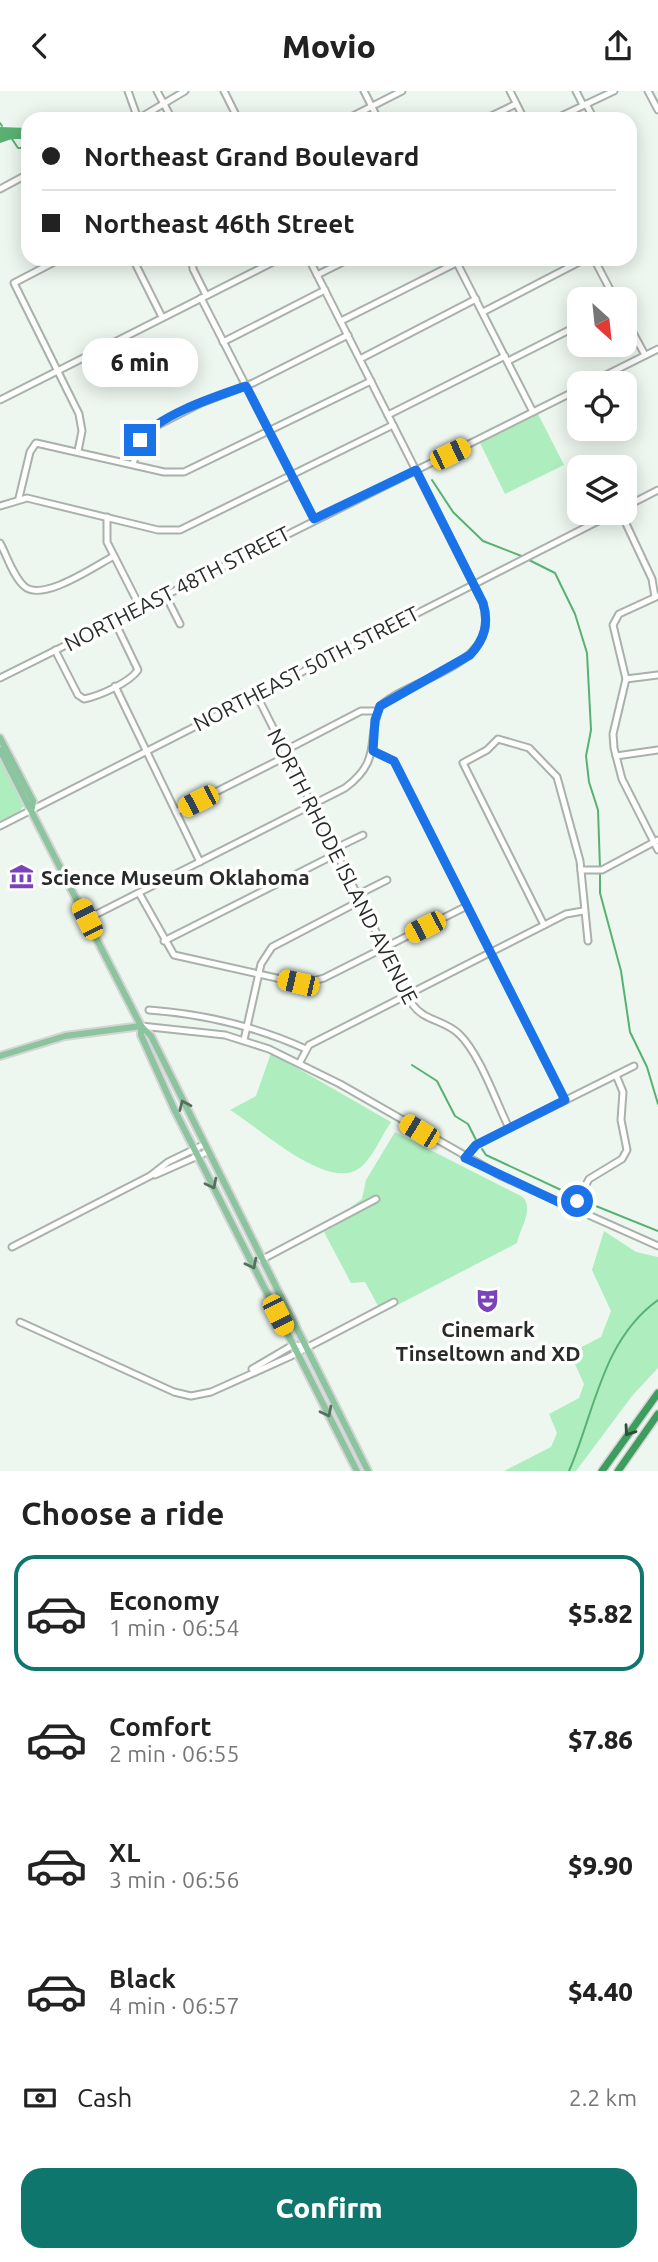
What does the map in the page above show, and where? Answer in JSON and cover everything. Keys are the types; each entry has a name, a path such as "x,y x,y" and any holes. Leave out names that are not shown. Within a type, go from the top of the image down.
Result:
{"highway":[{"path":"602,1471 658,1393"},
{"path":"618,1471 658,1414"}],"main road":[{"path":"0,738 33,801 32,808"},
{"path":"0,750 32,808 141,1026 151,1036 205,1149 368,1471"},
{"path":"0,1056 72,1034 141,1026"},
{"path":"141,1026 141,1035 194,1150 357,1471"}],"street":[{"path":"128,91 136,112"},
{"path":"157,91 168,112"},
{"path":"151,112 185,91"},
{"path":"224,91 234,112"},
{"path":"364,91 375,112"},
{"path":"360,112 402,91"},
{"path":"510,91 520,112"},
{"path":"576,91 589,112"},
{"path":"569,112 614,91"},
{"path":"648,91 658,110"},
{"path":"499,112 516,104"},
{"path":"0,189 21,178"},
{"path":"47,266 14,283 82,426 78,451"},
{"path":"136,266 162,317"},
{"path":"193,266 223,342 314,519"},
{"path":"0,400 265,266"},
{"path":"87,919 351,784 361,773 373,751 378,711 396,695 460,662 476,649 486,621 483,603 474,584 312,266"},
{"path":"317,275 335,266"},
{"path":"341,321 451,266"},
{"path":"459,266 533,412"},
{"path":"483,312 572,266"},
{"path":"598,266 609,287"},
{"path":"223,342 325,291"},
{"path":"360,359 476,299"},
{"path":"388,415 567,330"},
{"path":"133,464 145,432 348,335"},
{"path":"637,340 645,355"},
{"path":"614,371 658,349"},
{"path":"19,498 33,445 45,443 164,472 184,472 371,381"},
{"name":"NORTHEAST 48TH STREET","path":"0,678 567,395"},
{"path":"0,506 19,498 159,530 180,530 393,425"},
{"path":"637,501 658,490"},
{"path":"107,517 105,537 139,607"},
{"name":"NORTHEAST 50TH STREET","path":"0,826 590,525"},
{"path":"627,525 657,596 619,614 613,622 625,679 613,734 616,756 625,784 656,841 658,850"},
{"path":"0,543 22,585 37,591 51,589 114,556"},
{"path":"165,594 180,624"},
{"path":"55,650 83,699 132,677 138,670 114,620"},
{"path":"625,679 658,675"},
{"path":"115,685 200,862"},
{"name":"NORTH RHODE ISLAND AVENUE","path":"256,694 407,995 420,1013 445,1024 464,1039 509,1128"},
{"path":"176,813 361,711 378,711"},
{"path":"544,925 463,763 490,748 496,740 503,739 529,748 555,773 581,870 588,941"},
{"path":"616,756 658,750"},
{"path":"373,751 394,761 565,1100"},
{"path":"164,941 363,835"},
{"path":"581,870 602,870 656,841"},
{"path":"244,1040 259,974 265,955 272,947 387,880"},
{"path":"139,893 169,951 177,956 298,983 312,983 467,906"},
{"path":"300,1062 306,1049 407,995 544,925 583,911"},
{"path":"149,1010 178,1012 247,1026 306,1049"},
{"path":"177,1029 178,1012"},
{"path":"141,1026 244,1040 300,1062 465,1158 658,1246"},
{"path":"465,1158 472,1147 634,1066"},
{"path":"573,1209 589,1179 622,1159 627,1150 621,1120 623,1092 616,1075"},
{"path":"12,1247 150,1176 194,1150 205,1149"},
{"path":"150,1176 172,1170 198,1157 205,1149"},
{"path":"261,1260 376,1199"},
{"path":"20,1322 181,1394 207,1393 297,1353 305,1346 394,1302"},
{"path":"247,1373 293,1345 305,1346"}],"shaded area":[{"path":"0,127 21,128 21,139 0,143"},
{"path":"538,414 564,465 505,494 480,443"},
{"path":"0,758 24,805 20,811 0,821"},
{"path":"271,1053 391,1122 361,1167 347,1173 331,1172 313,1165 294,1155 230,1110 256,1096"},
{"path":"395,1132 523,1197 527,1213 517,1243 382,1313 365,1282 351,1283 324,1232 349,1218 351,1207 362,1199 366,1180"},
{"path":"604,1231 636,1252 658,1257 658,1368 632,1396 576,1471 504,1471 551,1447 557,1433 549,1414 579,1398 584,1384 570,1353 601,1337 611,1311 592,1270"}],"waterway":[{"path":"12,139 18,148 21,148"},
{"path":"432,480 453,512 483,541 524,557"},
{"path":"529,560 555,573 575,614 587,653 591,730 586,756 589,782 598,810 600,868"},
{"path":"600,874 600,893 621,971 630,1032 647,1067 658,1104"},
{"path":"412,1065 437,1081 455,1116 468,1124 476,1140"},
{"path":"482,1149 486,1155 574,1196"},
{"path":"581,1200 658,1231"},
{"path":"569,1471 612,1356 639,1316 658,1300"}],"place":[{"name":"Science Museum Oklahoma","path":"21,877"},
{"name":"Cinemark Tinseltown and XD","path":"488,1300"}],"route":[{"path":"140,440 145,432 201,403 246,386 314,519 416,470 483,603 486,621 480,643 470,655 380,706 375,720 373,751 385,754 394,761 565,1100 476,1145 465,1158 573,1209 577,1201"}]}
